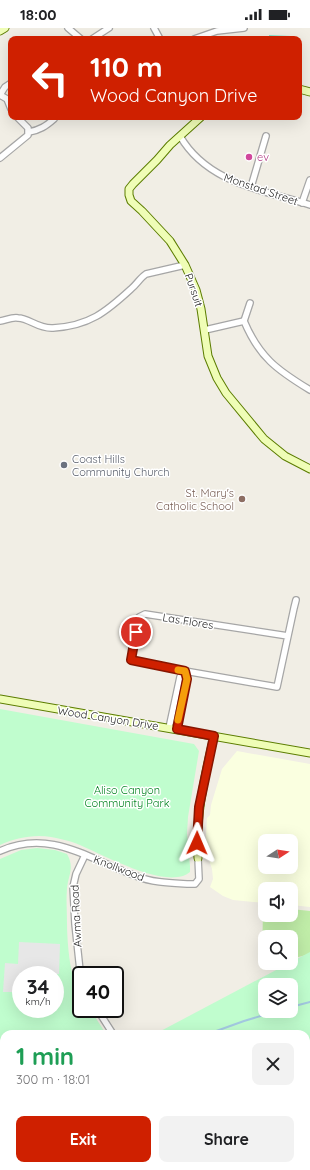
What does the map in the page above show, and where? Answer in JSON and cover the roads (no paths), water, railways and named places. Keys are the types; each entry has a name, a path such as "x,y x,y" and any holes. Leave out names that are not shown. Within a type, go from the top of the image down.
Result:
{"street":[{"path":"0,31 5,28"},
{"path":"68,28 77,36"},
{"path":"96,36 108,28"},
{"path":"199,36 208,30 244,28"},
{"path":"8,85 0,95 7,99 8,102"},
{"path":"20,120 29,132"},
{"path":"0,158 28,135 29,132 45,127 53,120"},
{"name":"Pursuit","path":"198,120 133,184 129,195 131,201 170,241 185,265 196,290 205,330 208,356 217,378 226,393 264,440 285,456 310,469"},
{"name":"Monstad Street","path":"180,136 186,147 199,160 214,172 229,180 310,205"},
{"path":"251,187 266,136"},
{"path":"302,203 310,180"},
{"path":"0,321 20,318 37,326 46,328 64,327 81,323 108,310 146,274 185,265"},
{"path":"250,302 244,321 255,343 270,363 310,390"},
{"path":"205,330 244,321"},
{"name":"Las Flores","path":"288,636 145,614 139,617 131,660 277,687 296,600"},
{"path":"173,729 187,679 185,671"},
{"name":"Wood Canyon Drive","path":"0,699 310,753"},
{"name":"Knollwood","path":"85,855 144,879 171,883 194,884 200,879 197,825 199,807 214,736"},
{"path":"0,851 18,845 40,842 56,844 85,855"},
{"name":"Awma Road","path":"80,966 73,887 76,874 85,855"},
{"path":"103,1018 110,1030"}],"waterway":[{"path":"298,1005 310,1002"},
{"path":"219,1030 258,1017"}],"place":[{"name":"ev","path":"249,157"},
{"name":"Coast Hills Community Church","path":"64,465"},
{"name":"St. Mary's Catholic School","path":"242,499"}],"park label":[{"name":"Aliso Canyon Community Park","path":"127,796"}]}
